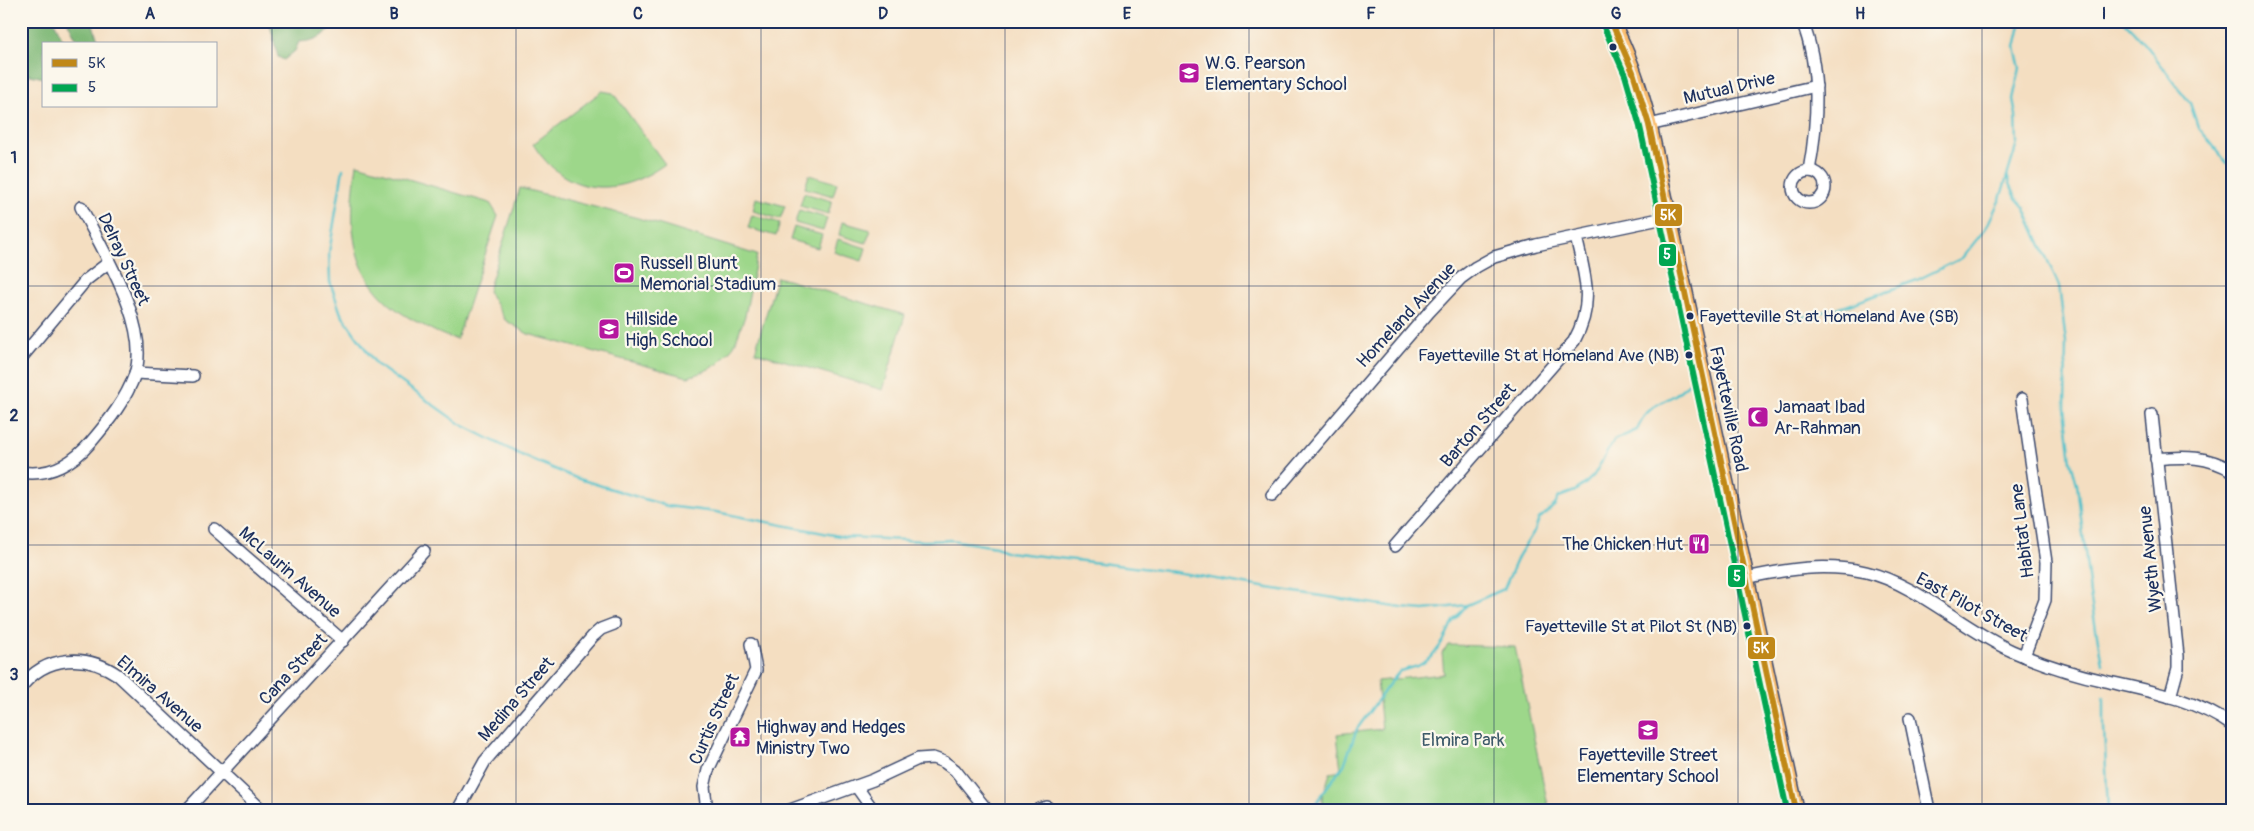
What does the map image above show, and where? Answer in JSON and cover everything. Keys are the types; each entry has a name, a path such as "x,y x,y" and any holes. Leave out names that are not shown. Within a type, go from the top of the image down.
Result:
{"main road":[{"name":"Fayetteville Road","path":"1611,21 1628,55 1650,125 1758,639 1796,810"}],"street":[{"path":"1802,21 1814,62 1816,86 1814,136 1809,170"},
{"name":"Mutual Drive","path":"1650,125 1816,86"},
{"name":"Delray Street","path":"21,472 49,471 60,468 79,455 110,419 123,399 135,373 138,350 133,317 81,207"},
{"name":"Homeland Avenue","path":"1272,495 1429,312 1461,278 1494,258 1536,245 1669,217"},
{"name":"Barton Street","path":"1395,546 1574,341 1585,319 1588,298 1576,237"},
{"path":"21,358 86,280 108,263"},
{"path":"135,373 193,376"},
{"name":"Habitat Lane","path":"2022,399 2046,562 2045,600 2024,656"},
{"name":"Wyeth Avenue","path":"2152,416 2178,656 2178,668 2170,697"},
{"path":"2156,459 2203,458 2233,472"},
{"name":"McLaurin Avenue","path":"214,529 343,641"},
{"name":"Cana Street","path":"187,810 424,551"},
{"name":"East Pilot Street","path":"1746,578 1786,569 1813,567 1846,568 1868,573 1908,590 1993,642 2024,656 2064,670 2170,697 2213,713 2233,726"},
{"name":"Medina Street","path":"458,810 485,762 503,740 593,636 602,629 614,624"},
{"name":"Curtis Street","path":"706,810 704,792 708,770 756,670 751,644"},
{"name":"Elmira Avenue","path":"21,687 40,670 55,662 84,660 101,665 118,676 262,810"},
{"path":"1910,718 1929,810"},
{"path":"790,810 856,786 918,759 933,758 944,762 955,770 987,810"},
{"path":"856,786 873,810"}],"green space":[{"path":"21,21 54,21 64,42 42,42 42,78 21,73"},
{"path":"67,21 92,21 98,42 78,42"},
{"path":"269,21 335,21 320,37 299,42 295,51 284,60 278,57"},
{"path":"602,91 613,93 665,164 629,183 611,187 594,187 577,183 561,174 546,161 533,144"},
{"path":"357,164 490,203 498,216 457,339 430,329 393,307 377,291 365,273 358,254 354,233 354,188"},
{"path":"809,175 837,183 833,196 805,188"},
{"name":"Russell Blunt Memorial Stadium","path":"520,188 638,218 757,255 745,316 734,346 718,364 688,377 528,334 505,320 488,291"},
{"path":"804,193 832,201 828,214 800,206"},
{"path":"756,198 785,206 780,219 753,211"},
{"path":"799,210 827,218 823,231 795,223"},
{"path":"752,215 780,223 776,236 748,228"},
{"path":"842,222 871,230 866,243 839,235"},
{"path":"794,227 822,235 818,248 790,240"},
{"path":"838,239 866,248 862,261 834,252"},
{"path":"777,277 905,315 883,390 755,352"},
{"name":"Elmira Park","path":"1449,645 1515,647 1549,810 1323,810 1322,798 1330,773 1341,771 1337,734 1382,729 1377,681 1444,674 1442,653"}],"waterway":[{"path":"1790,320 1846,306 1917,280 1962,258 1986,228 2000,199 2017,144 2016,115 2013,99 2020,68 2015,47 2021,21"},
{"path":"2124,21 2146,45 2190,103 2198,127 2227,163 2233,166"},
{"path":"343,169 329,253 330,282 341,314 376,364 460,424 521,455 576,478 667,506 716,512 844,537 925,541 951,540 996,547 1008,552 1175,572 1402,608 1424,610 1467,605"},
{"path":"2007,176 2016,198 2024,207 2059,286 2066,342 2065,408 2071,462 2077,484 2090,594 2102,664"},
{"path":"1313,810 1321,795 1344,765 1357,729 1400,671 1418,666 1431,658 1443,642 1453,621 1467,605 1504,589 1519,555 1535,530 1539,519 1555,505 1559,497 1575,491 1594,475 1614,440 1637,430 1644,416 1653,407 1675,395 1694,379"},
{"path":"2104,697 2108,810"}],"transit line":[{"name":"5K","path":"1611,21 1633,72 1649,125 1796,810"},
{"name":"5","path":"1603,25 1625,75 1640,127 1787,810"}],"place":[{"name":"W.G. Pearson Elementary School","path":"1189,73"},
{"name":"Russell Blunt Memorial Stadium","path":"624,273"},
{"name":"Fayetteville St at Homeland Ave (SB)","path":"1690,316"},
{"name":"Hillside High School","path":"609,329"},
{"name":"Fayetteville St at Homeland Ave (NB)","path":"1689,355"},
{"name":"Jamaat Ibad Ar-Rahman","path":"1758,417"},
{"name":"The Chicken Hut","path":"1699,544"},
{"name":"Fayetteville St at Pilot St (NB)","path":"1747,626"},
{"name":"Fayetteville Street Elementary School","path":"1648,730"},
{"name":"Highway and Hedges Ministry Two","path":"740,737"}]}
